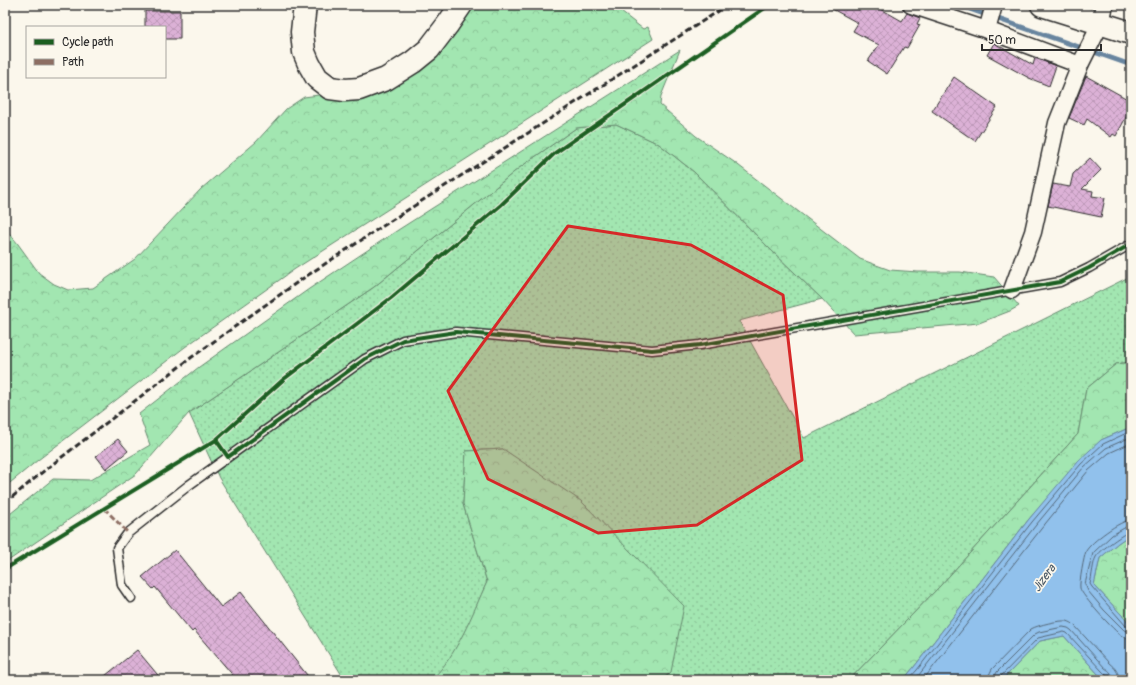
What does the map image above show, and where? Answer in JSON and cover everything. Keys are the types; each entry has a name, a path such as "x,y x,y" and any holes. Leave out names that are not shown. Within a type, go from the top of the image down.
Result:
{"main road":[{"path":"305,5 302,32 304,52 309,64 318,78 330,88 345,90 359,89 386,79 412,62 429,49 461,5"},
{"path":"1042,5 1103,14 1131,33"}],"street":[{"path":"911,5 987,30 1080,65"},
{"path":"987,30 994,5"},
{"path":"1012,290 1033,232 1057,123 1080,65 1103,14"}],"lane":[{"path":"131,598 122,585 117,548 128,533 189,485 365,359 403,340 456,332 652,350 707,344 1060,282 1131,244"}],"highlighted area":[{"path":"568,226 691,245 783,295 802,460 697,525 598,533 488,479 448,391"}],"green space":[{"path":"473,5 612,5 643,29 648,27 653,39 295,269 185,347 5,487 5,228 39,273 54,284 68,290 93,288 135,259 201,189 256,142 286,109 304,97 326,94 426,58 460,26"},
{"path":"680,50 661,96 660,105 696,136 734,162 860,259 890,270 960,272 994,277 1019,306 979,323 854,334 822,299 694,172 659,144 616,124 576,128 519,168 374,287 189,413 136,474 5,563 5,518 53,479 90,480 150,445 139,414 199,367 309,289 398,230"},
{"path":"616,124 659,144 694,172 822,299 739,321 804,438 1131,276 1131,362 1116,364 1086,389 1078,434 940,586 849,680 662,680 671,672 503,449 466,451 463,504 487,582 464,634 449,659 431,680 345,680 219,478 189,413 374,287 519,168 576,128"},
{"path":"1131,362 1131,427 1101,440 1029,519 903,680 849,680 940,586 1078,434 1086,389 1116,364"},
{"path":"503,449 581,501 684,606 671,672 662,680 431,680 449,659 456,647 470,621 487,582 463,504 466,451"},
{"path":"1131,534 1131,625 1094,585 1100,558"},
{"path":"1064,636 1099,675 1096,680 1002,680 1040,641"}],"water":[{"name":"Jizera","path":"1131,427 1131,534 1100,558 1094,585 1131,625 1131,680 1106,680 1099,675 1064,636 1040,641 1002,680 903,680 1029,519 1078,461 1101,440"}],"building":[{"path":"825,5 874,5 902,21 907,13 920,18 917,24 920,25 907,48 904,47 887,74 868,61 879,45 853,31 858,23"},
{"path":"145,11 180,11 180,39 166,39 166,26 145,26"},
{"path":"994,43 1033,65 1035,58 1056,66 1049,86 1029,78 987,55"},
{"path":"1086,76 1131,101 1131,108 1116,136 1113,134 1111,137 1087,119 1084,125 1069,118"},
{"path":"954,77 997,107 975,141 932,111"},
{"path":"1090,158 1101,170 1082,189 1093,191 1092,196 1105,198 1101,217 1048,206 1053,184 1070,187 1073,174"},
{"path":"118,439 128,451 106,469 96,456"},
{"path":"175,550 221,607 241,592 311,680 237,680 194,630 192,632 155,587 153,589 142,577"},
{"path":"137,650 162,680 100,680"}],"waterway":[{"path":"958,5 1082,48"},
{"path":"1094,52 1131,65"}],"railway":[{"path":"5,503 45,470 192,357 302,279 728,5"}],"marked path":[{"path":"104,508 128,533"}],"cycle path":[{"path":"5,569 216,440 284,379 391,298 501,205 555,153 769,5"},
{"path":"216,440 228,457 365,359 403,340 456,332 652,350 700,345 1060,282 1089,268 1131,244"}]}
